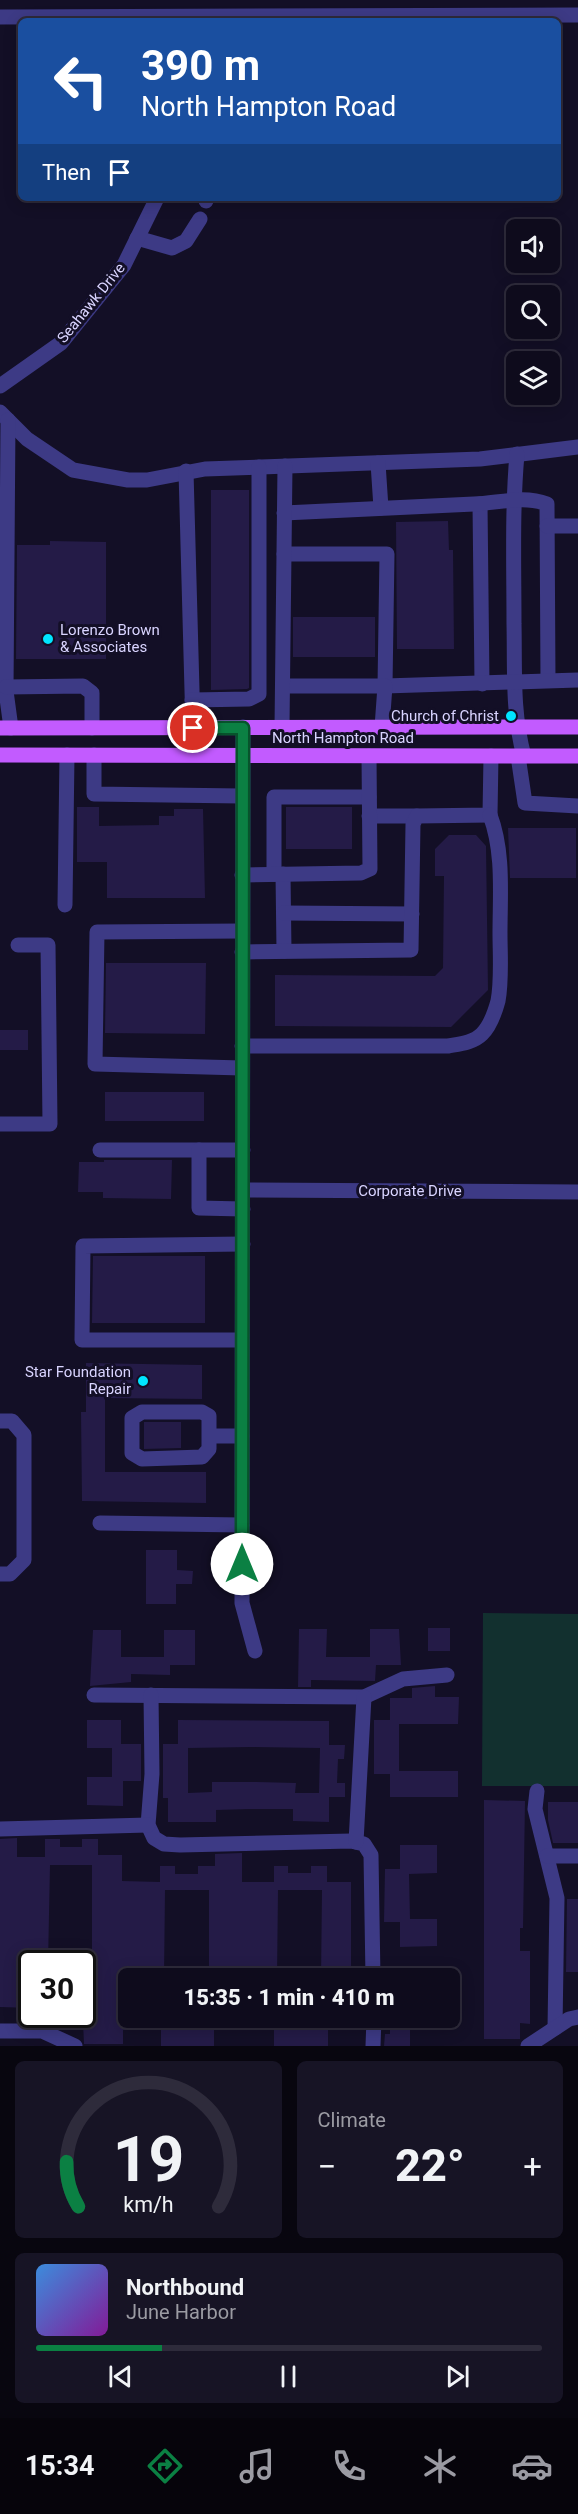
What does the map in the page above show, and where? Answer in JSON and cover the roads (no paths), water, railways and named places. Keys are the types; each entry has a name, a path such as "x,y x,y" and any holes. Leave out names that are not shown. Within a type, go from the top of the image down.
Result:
{"main road":[{"name":"North Hampton Road","path":"5,728 578,727"},
{"name":"North Hampton Road","path":"0,755 578,756"}],"street":[{"path":"182,0 182,18"},
{"path":"372,18 578,15"},
{"path":"0,17 91,18"},
{"name":"Seahawk Drive","path":"0,386 62,343 124,264 156,201"},
{"path":"137,238 172,248 186,241 200,219"},
{"path":"4,416 56,461 73,470 128,480 147,480 186,471 480,459 578,447"},
{"path":"4,416 5,728"},
{"path":"517,454 513,500 516,727 525,803 578,806"},
{"path":"378,463 381,508"},
{"path":"282,728 285,466"},
{"path":"192,700 249,699 258,694 259,467"},
{"path":"186,471 193,728"},
{"path":"284,513 480,504 513,500 537,500 548,504 548,680"},
{"path":"480,504 482,684"},
{"path":"548,526 578,526"},
{"path":"284,554 387,554 382,728"},
{"path":"283,686 385,686 578,680"},
{"path":"6,687 83,686 92,693 92,728"},
{"path":"243,728 241,755 242,1603 255,1651"},
{"path":"65,905 67,755"},
{"path":"94,755 94,794 242,796"},
{"path":"242,875 361,873 370,869 369,756"},
{"path":"242,1046 448,1046 472,1041 482,1034 495,1013 499,978 499,860 497,832 490,815 491,756"},
{"path":"284,951 284,913 278,874 274,797 369,797"},
{"path":"369,816 490,815"},
{"path":"242,952 411,950 413,824 417,816"},
{"path":"284,913 412,914"},
{"path":"242,931 97,932 95,1064 242,1068"},
{"path":"0,1124 50,1124 48,945 18,945"},
{"path":"100,1150 243,1150"},
{"path":"199,1150 199,1208 243,1209"},
{"name":"Corporate Drive","path":"243,1191 578,1192"},
{"path":"242,1340 82,1340 83,1246 243,1244"},
{"path":"142,1412 202,1412 209,1416 209,1436 209,1449 201,1457 142,1460 132,1453 132,1418 142,1412"},
{"path":"0,1421 12,1420 24,1435 24,1560 10,1574 0,1574"},
{"path":"209,1436 242,1436"},
{"path":"100,1523 242,1525"},
{"path":"94,1695 364,1697 403,1679 447,1675"},
{"path":"151,1695 152,1774 148,1825 154,1838 164,1844 356,1842 364,1844 371,1855 374,1968"},
{"path":"356,1842 364,1697"},
{"path":"537,1791 535,1809 557,1898 555,2028"},
{"path":"0,1829 148,1825"},
{"path":"547,1857 578,1856"},
{"path":"528,2046 569,2019 578,2017"},
{"path":"373,2046 374,2028"},
{"path":"10,2036 42,2031 75,2046"}],"place":[{"name":"Lorenzo Brown & Associates","path":"48,639"},
{"name":"Church of Christ","path":"511,716"},
{"name":"Star Foundation Repair","path":"143,1381"}]}
